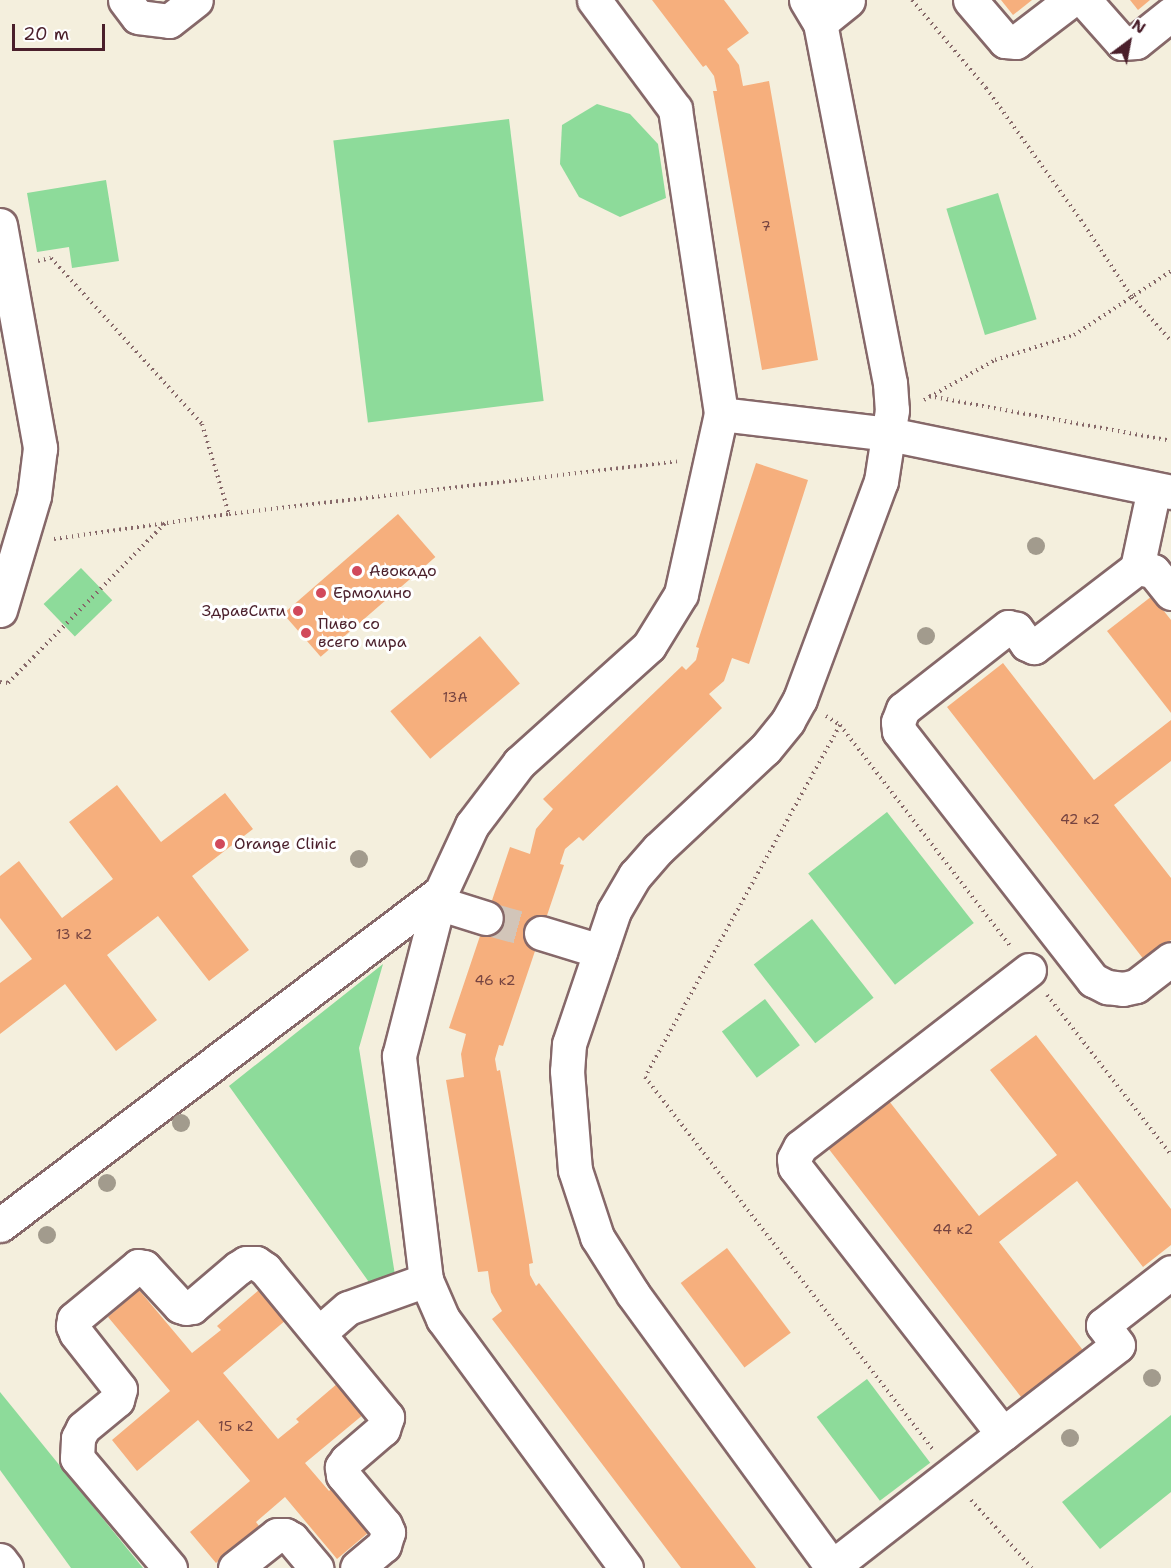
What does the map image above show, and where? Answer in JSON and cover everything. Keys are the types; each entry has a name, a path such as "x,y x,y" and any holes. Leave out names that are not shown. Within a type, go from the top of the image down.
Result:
{"lane":[{"path":"125,0 138,17 169,21 196,0"},
{"path":"594,0 675,109 721,414 681,594 649,646 519,763 472,825 440,898 399,1056 426,1280 443,1319 626,1568"},
{"path":"848,0 813,11 890,384 892,410 881,481 800,699 788,721 765,749 658,849 635,875 614,911 569,1044 567,1071 575,1170 597,1237 633,1294 832,1568 1118,1345 1103,1325 1171,1272"},
{"path":"970,0 1005,41 1016,42 1071,0"},
{"path":"1084,0 1122,43 1136,42 1171,14"},
{"path":"0,225 40,448 34,495 0,610"},
{"path":"721,414 889,434 1162,491 1137,568 1034,647 1027,644 1013,627 1005,629 903,708 898,723 899,731 1093,980 1107,987 1123,989 1136,986 1171,959"},
{"path":"1137,568 1154,571 1171,593"},
{"path":"440,898 486,918"},
{"path":"0,1225 440,898"},
{"path":"541,933 600,951"},
{"path":"1003,1434 795,1167 794,1159 800,1147 1029,970"},
{"path":"170,1568 77,1458 78,1438 83,1428 117,1400 120,1389 76,1333 73,1326 74,1319 138,1266 144,1267 180,1306 186,1308 192,1307 246,1263 256,1263 265,1269 387,1417 383,1429 342,1467 343,1475 385,1525 388,1532 384,1545 357,1568"},
{"path":"319,1333 348,1308 426,1280"},
{"path":"235,1568 277,1535 285,1535 292,1539 316,1568"},
{"path":"0,1560 6,1568"}],"path":[{"path":"912,0 986,88 1081,220 1132,297 1171,341"},
{"path":"7,266 51,258 202,424 229,514"},
{"path":"1171,270 1074,335 995,360 929,396 1171,441"},
{"path":"20,544 229,514 712,456"},
{"path":"0,682 8,683 165,523"},
{"path":"800,699 840,725 1171,1155"}],"green space":[{"path":"597,104 630,114 658,144 666,198 620,217 579,197 560,164 562,125"},
{"path":"509,119 544,401 368,422 333,141"},
{"path":"106,180 119,261 72,268 69,247 37,252 27,193"},
{"path":"998,193 1037,319 985,335 946,209"},
{"path":"81,568 112,600 75,636 44,604"},
{"path":"887,812 974,923 895,985 808,874"},
{"path":"812,919 874,998 815,1043 754,965"},
{"path":"383,964 359,1048 395,1275 371,1285 229,1086"},
{"path":"765,999 800,1045 757,1078 722,1031"},
{"path":"867,1379 930,1463 880,1501 817,1417"},
{"path":"0,1392 143,1568 71,1568 0,1470"},
{"path":"1171,1415 1171,1492 1100,1549 1062,1502"}],"building":[{"path":"652,0 724,0 749,33 727,49 739,65 743,86 769,81 818,360 762,370 713,91 717,91 714,76 706,65 703,67"},
{"path":"1001,0 1032,0 1013,15"},
{"path":"1130,0 1150,0 1138,10"},
{"path":"756,463 808,480 749,664 732,658 724,681 709,694 722,708 583,841 579,837 565,849 560,864 564,865 503,1046 499,1045 495,1059 497,1071 500,1070 533,1263 529,1264 530,1275 536,1286 539,1283 756,1568 681,1568 492,1319 502,1311 491,1292 488,1271 478,1272 446,1080 464,1077 461,1054 466,1034 449,1028 510,847 530,854 536,829 553,809 543,799 682,666 686,670 696,660 699,648 696,647"},
{"path":"398,514 435,557 321,657 283,614"},
{"path":"1152,596 1171,620 1171,713 1107,631"},
{"path":"480,636 520,683 430,759 390,711"},
{"path":"1003,663 1094,780 1171,720 1171,761 1114,805 1171,878 1171,940 1145,961 947,707"},
{"path":"117,785 161,842 225,793 253,829 192,876 249,950 209,981 158,916 107,955 157,1020 116,1051 65,984 0,1034 0,983 32,959 0,918 0,876 19,861 62,918 113,879 69,822"},
{"path":"1036,1035 1171,1209 1171,1245 1143,1267 1077,1181 999,1242 1089,1358 1028,1406 828,1148 889,1101 979,1216 1057,1155 990,1070"},
{"path":"727,1248 791,1333 744,1368 681,1283"},
{"path":"260,1289 286,1320 223,1373 278,1439 299,1422 296,1419 338,1383 364,1414 305,1463 329,1491 332,1488 369,1532 337,1559 285,1497 256,1522 259,1526 216,1563 190,1532 250,1481 198,1420 137,1471 112,1440 170,1391 108,1317 139,1290 192,1353 221,1330 217,1326"}],"tunnel":[{"path":"486,918 541,933"}],"place":[{"name":"Авокадо","path":"357,571"},
{"name":"Ермолино","path":"321,593"},
{"name":"ЗдравСити","path":"298,611"},
{"name":"Пиво со всего мира","path":"306,633"},
{"name":"Orange Clinic","path":"220,844"}]}
